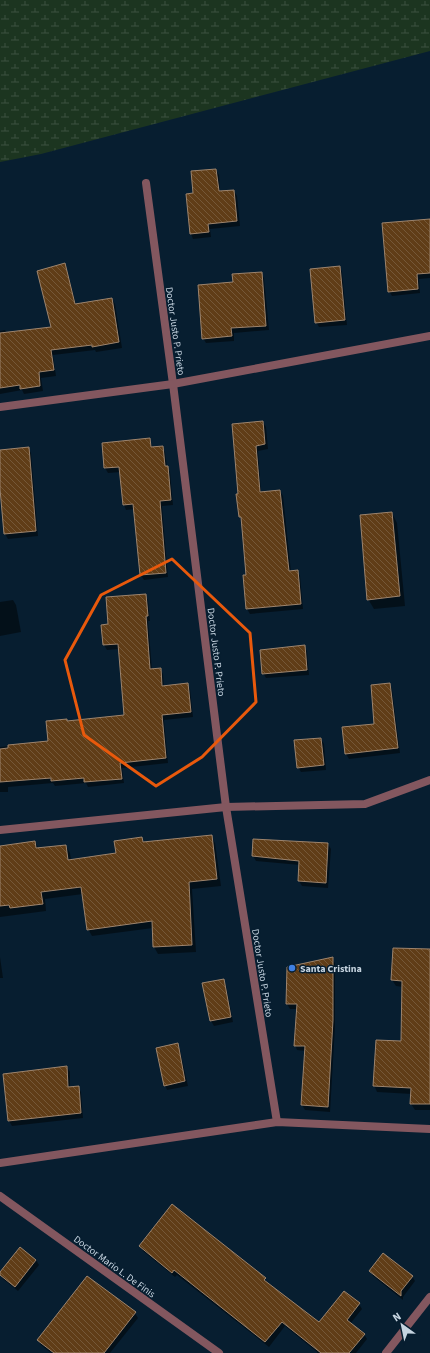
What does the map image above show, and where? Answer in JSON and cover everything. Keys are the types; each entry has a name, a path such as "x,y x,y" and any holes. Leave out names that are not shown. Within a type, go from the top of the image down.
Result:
{"street":[{"name":"Doctor Justo P. Prieto","path":"146,183 173,384 226,807 277,1122"},
{"path":"0,407 173,384 430,336"},
{"path":"0,830 226,807 365,804 430,780"},
{"path":"0,1163 277,1122 430,1129"},
{"name":"Doctor Mario L. De Finis","path":"0,1196 219,1353"},
{"path":"386,1353 430,1297"}],"highlighted area":[{"path":"172,559 250,633 256,702 202,757 156,786 84,735 65,660 101,595"}],"green space":[{"path":"0,0 430,0 430,51 41,154 0,162"}],"building":[{"path":"216,169 219,191 234,190 237,221 208,224 209,232 190,234 186,194 193,193 191,171"},
{"path":"430,219 430,273 417,274 418,289 388,292 382,223"},
{"path":"65,263 75,304 112,298 119,342 92,347 92,345 51,350 54,370 39,372 40,386 20,389 20,385 0,388 0,333 51,327 37,271"},
{"path":"340,266 345,320 315,323 310,269"},
{"path":"262,272 266,326 231,328 232,336 202,339 198,285 233,282 232,274"},
{"path":"263,421 265,444 256,446 260,492 280,490 289,571 298,570 301,604 246,609 243,575 246,575 241,517 239,517 236,494 238,494 232,424"},
{"path":"150,438 151,447 163,446 165,466 168,466 171,500 160,501 166,573 140,575 133,504 123,505 119,467 104,468 102,443"},
{"path":"29,447 36,531 4,534 0,489 0,450"},
{"path":"392,512 400,596 367,600 360,515"},
{"path":"146,594 150,669 161,668 162,686 188,683 191,712 162,715 166,758 120,763 122,779 84,782 84,778 51,781 51,778 0,782 0,749 8,748 8,745 48,741 46,721 67,719 67,721 124,715 118,644 103,645 101,625 108,624 106,597"},
{"path":"305,645 307,670 262,674 260,650"},
{"path":"390,683 398,748 345,754 342,727 374,724 371,685"},
{"path":"321,738 324,765 297,768 294,740"},
{"path":"212,835 217,879 189,882 192,945 153,947 152,921 87,930 81,887 41,892 43,904 10,908 9,905 0,906 0,846 35,841 36,848 66,845 68,860 116,853 114,841 142,837 143,842"},
{"path":"253,839 328,843 326,883 298,881 299,861 252,856"},
{"path":"393,948 430,949 430,1104 410,1104 411,1088 373,1086 376,1040 401,1041 402,981 391,980"},
{"path":"333,957 333,1020 328,1107 301,1105 305,1046 294,1046 297,1004 286,1004 287,967"},
{"path":"224,979 231,1017 210,1021 202,983"},
{"path":"178,1043 185,1081 164,1086 156,1048"},
{"path":"67,1066 68,1087 79,1086 81,1113 8,1121 3,1074"},
{"path":"172,1204 266,1278 264,1280 319,1322 344,1291 360,1303 347,1320 365,1334 349,1353 321,1353 282,1322 265,1342 174,1270 172,1273 139,1246"},
{"path":"20,1247 36,1260 15,1287 0,1275 0,1272"},
{"path":"383,1253 413,1276 401,1291 401,1296 369,1271"},
{"path":"87,1276 136,1312 104,1353 54,1353 37,1340"}],"place":[{"name":"Santa Cristina","path":"292,968"}]}
